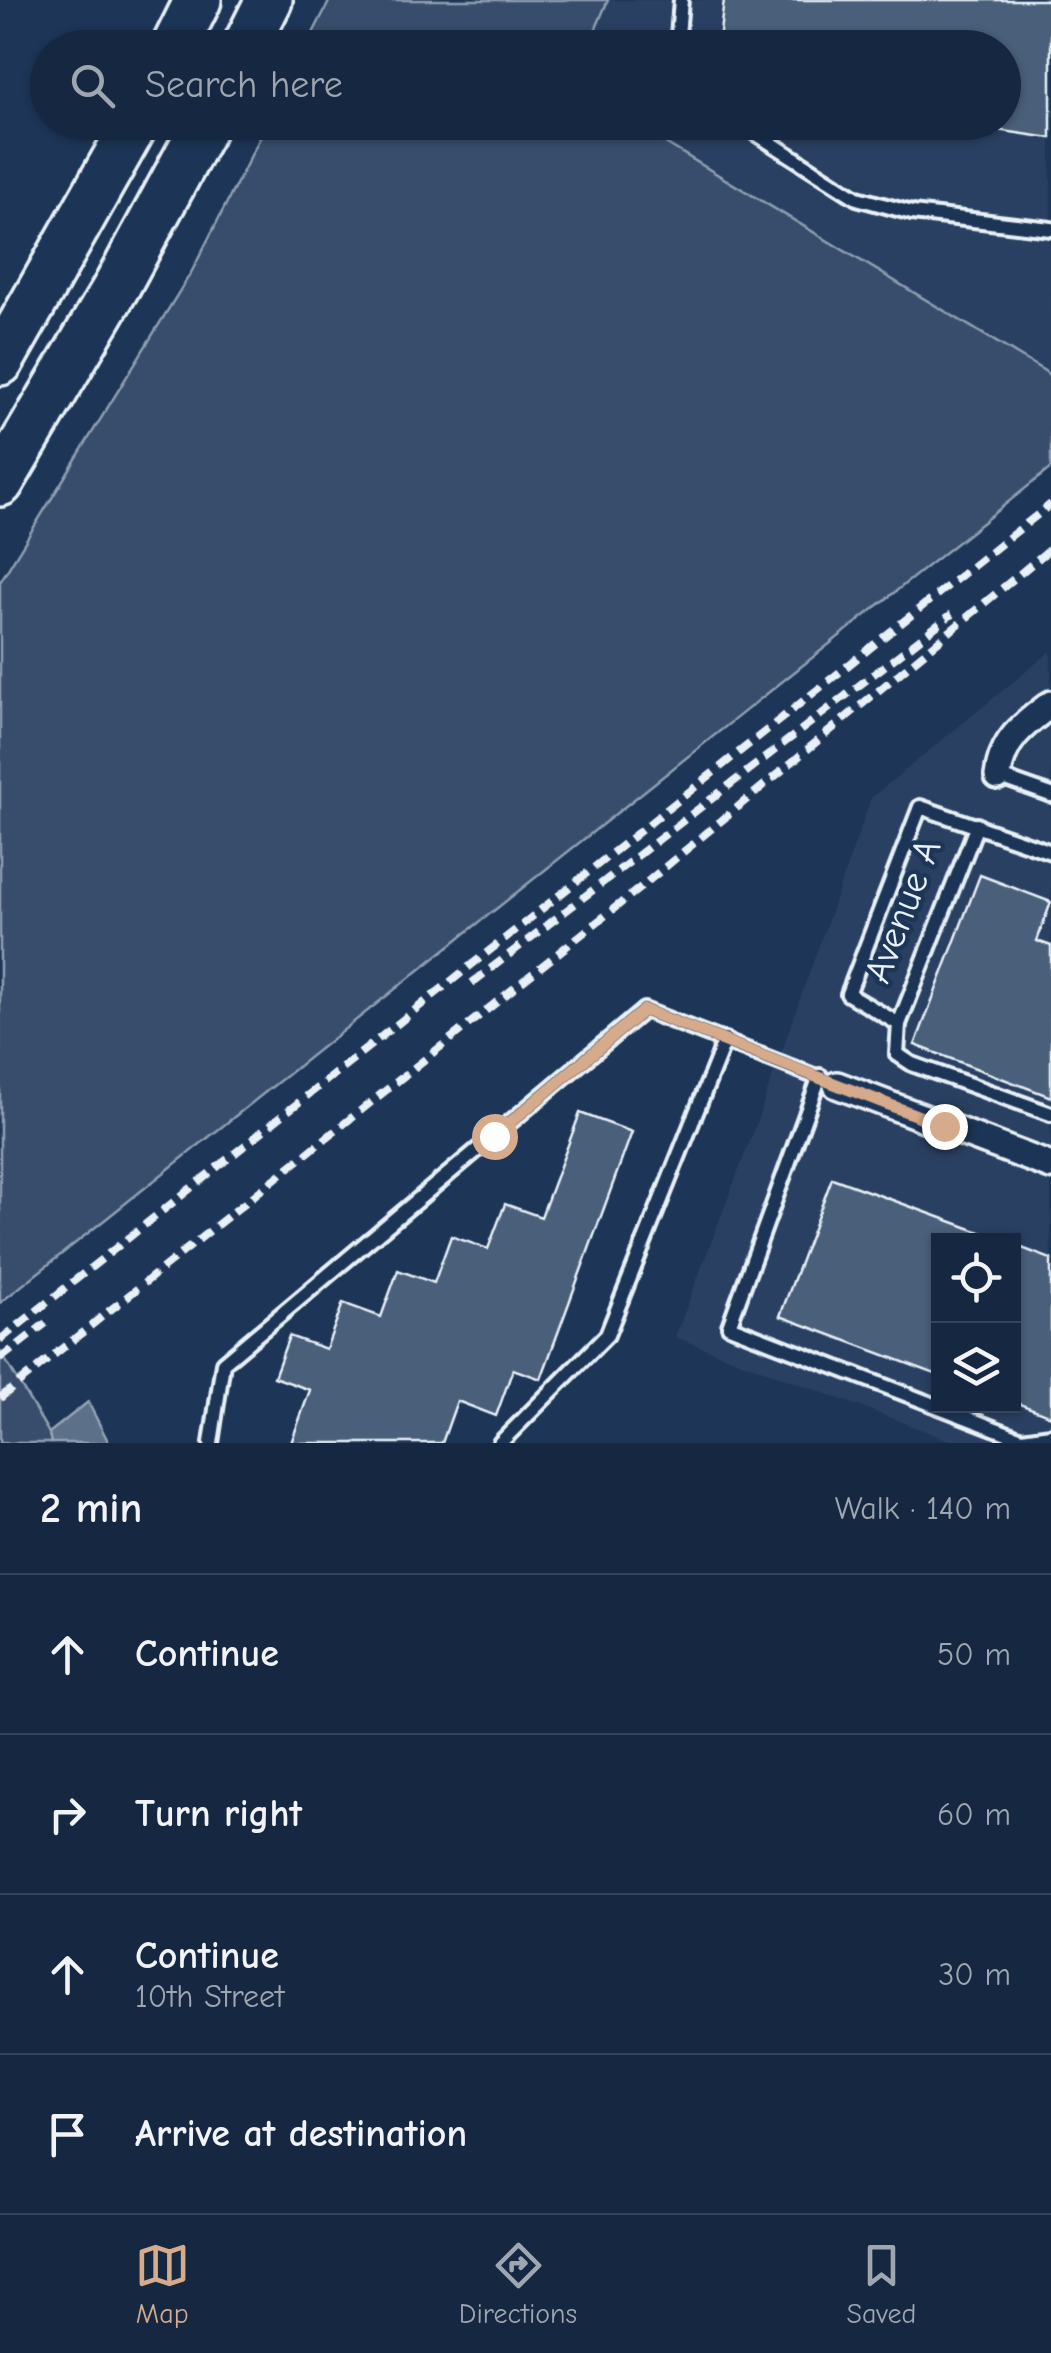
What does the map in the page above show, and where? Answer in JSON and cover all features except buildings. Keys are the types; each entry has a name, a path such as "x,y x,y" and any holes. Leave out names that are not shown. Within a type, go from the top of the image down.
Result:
{"highway":[{"path":"183,30 198,0"},
{"path":"254,30 269,0"},
{"path":"0,362 126,140"},
{"path":"0,483 118,284 196,140"}],"street":[{"path":"998,776 1000,752 1020,727 1051,704"},
{"path":"829,1080 1051,1166"}],"lane":[{"path":"678,30 681,0"},
{"path":"766,140 857,198 912,213 1051,229"},
{"path":"998,776 1051,796"},
{"path":"1051,852 920,807 848,994 900,1024 897,1054 912,1064 1051,1114"},
{"name":"Avenue A","path":"900,1024 977,825"},
{"path":"211,1443 223,1363 644,1010 829,1080 728,1326 1022,1439 1051,1435"},
{"path":"500,1443 607,1335 725,1040"}],"shaded area":[{"path":"330,0 608,0 595,30 315,30"},
{"path":"608,0 1051,0 1051,379 660,140 1021,140 1021,30 596,30"},
{"path":"259,140 660,140 1046,372 1051,379 1051,468 0,1303 0,582 192,271"},
{"path":"1051,651 1051,1443 957,1443 675,1337 752,1135 871,798"},
{"path":"0,1351 49,1433 51,1443 0,1443"},
{"path":"88,1402 109,1443 51,1443 49,1433"}],"railway":[{"path":"0,1340 1051,504"},
{"path":"0,1398 641,887 1051,548"},
{"path":"472,983 952,614"},
{"path":"0,1359 46,1323"}],"route":[{"path":"494,1136 644,1010 944,1126"}]}
